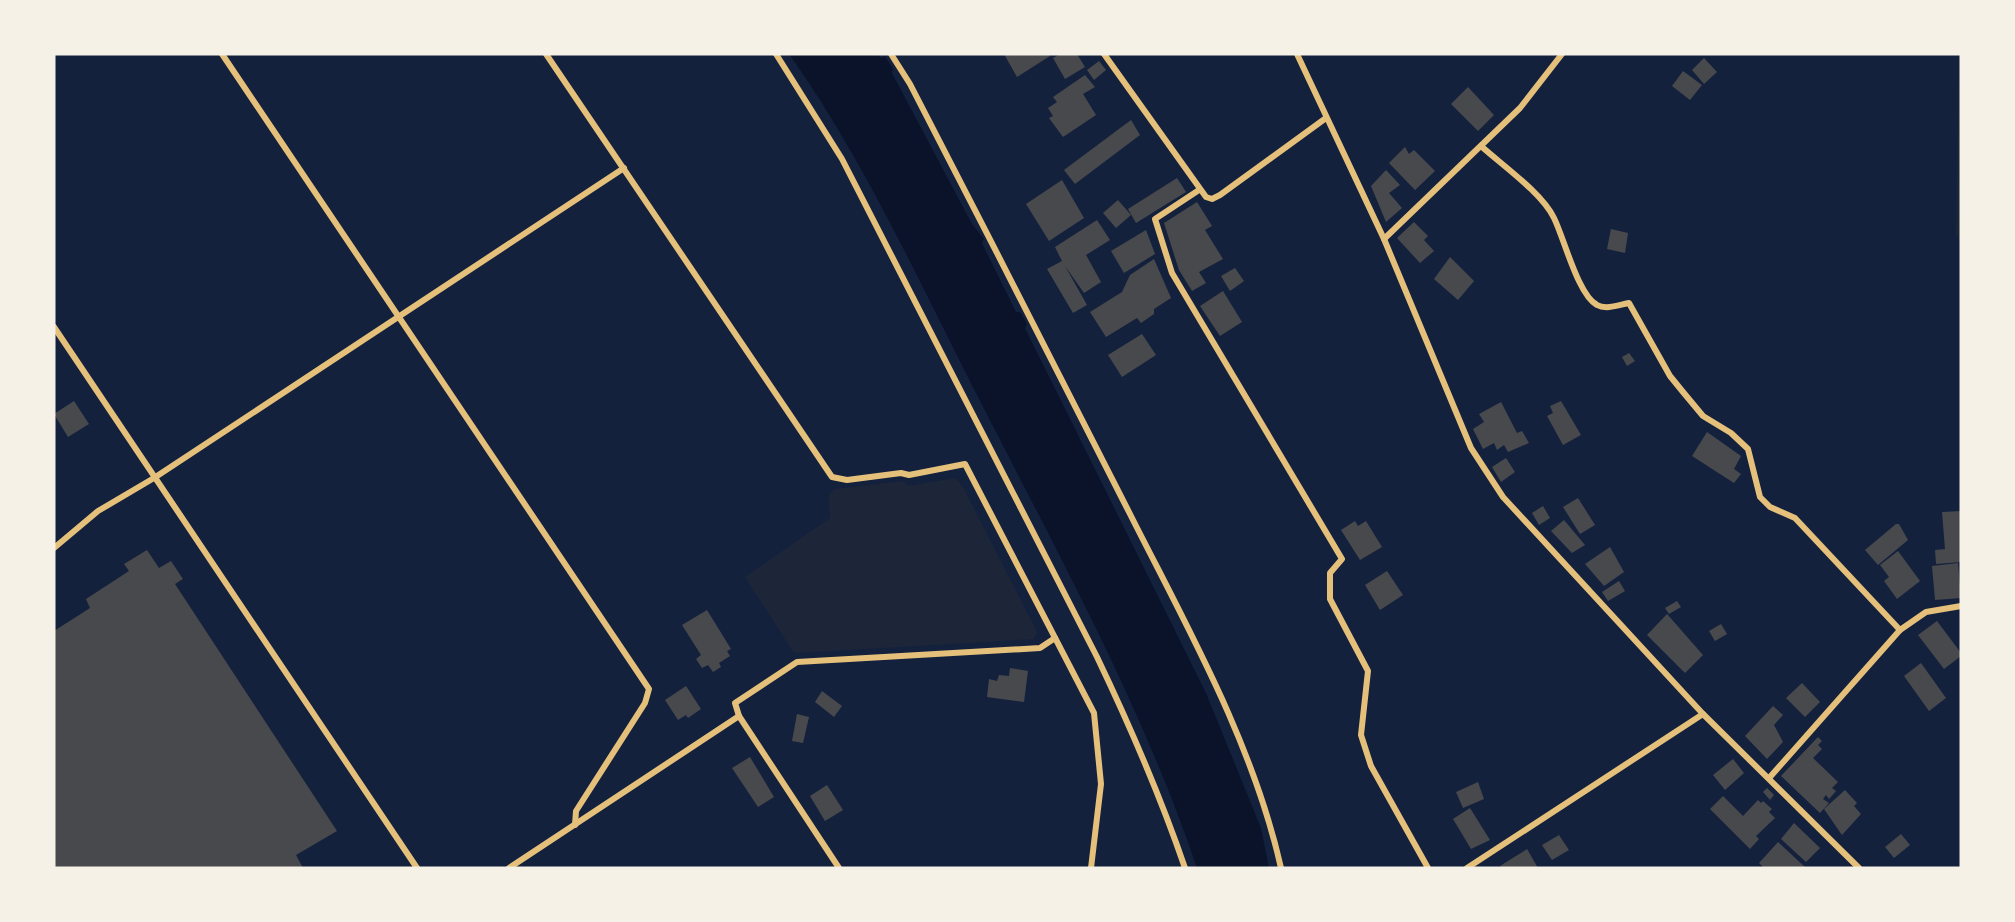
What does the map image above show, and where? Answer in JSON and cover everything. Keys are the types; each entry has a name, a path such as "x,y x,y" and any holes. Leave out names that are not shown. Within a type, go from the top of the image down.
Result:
{"street":[{"path":"222,54 649,689 645,703 576,811 575,825"},
{"path":"776,54 842,159 1097,657 1132,729 1185,868"},
{"path":"891,54 910,84 1175,603 1226,710 1275,838 1281,868"},
{"path":"1104,54 1199,190 1212,199 1326,118"},
{"path":"1297,54 1384,239 1471,448 1503,497 1703,714 1770,777 1859,868"},
{"path":"1384,239 1520,108 1562,54"},
{"path":"549,55 832,477 847,480 901,473 909,475 965,464 1094,713 1101,784 1091,868"},
{"path":"1481,146 1553,216 1585,293 1596,305 1606,307 1629,303 1676,384 1703,416 1731,433 1748,449 1761,497 1770,507 1795,518 1900,630"},
{"path":"54,548 98,511 154,478 624,168"},
{"path":"1199,190 1155,219 1172,273 1342,559 1330,573 1330,599 1368,671 1361,713 1361,735 1365,751 1371,766 1428,868"},
{"path":"54,327 417,868"},
{"path":"1770,777 1900,630 1926,612 1961,606"},
{"path":"839,868 739,716 735,703 797,662 1040,648 1055,638"},
{"path":"1467,868 1481,865 1703,714"},
{"path":"509,868 739,716"}],"shaded area":[{"path":"789,54 878,54 881,58 885,56 893,69 892,73 972,224 984,239 982,243 1016,312 1020,312 1027,324 1025,328 1206,693 1261,828 1269,868 1197,868 1151,747 1068,572 867,179 817,95"},
{"path":"1959,54 1961,54 1961,242 1956,235"},
{"path":"955,478 963,487 1037,632 1034,639 794,653 745,577 830,518 829,494 835,489 903,481 909,486"}],"building":[{"path":"1004,54 1049,54 1050,56 1017,77"},
{"path":"1060,54 1077,54 1085,67 1065,79 1053,58"},
{"path":"1704,58 1717,72 1704,84 1692,70"},
{"path":"1099,61 1106,70 1094,80 1087,70"},
{"path":"1683,71 1702,85 1690,100 1672,86"},
{"path":"1085,75 1095,87 1083,94 1096,115 1063,137 1049,118 1053,116 1048,108 1057,102 1053,97"},
{"path":"1468,87 1494,115 1478,131 1451,104"},
{"path":"1131,120 1140,135 1075,184 1064,170"},
{"path":"1405,147 1409,154 1414,150 1435,171 1415,190 1389,163"},
{"path":"1386,170 1400,185 1389,193 1402,208 1386,222 1371,186"},
{"path":"1177,178 1186,192 1136,223 1128,209"},
{"path":"1062,180 1084,218 1049,241 1026,204"},
{"path":"1118,200 1131,215 1116,228 1103,213"},
{"path":"1197,202 1212,226 1205,230 1223,259 1199,272 1206,283 1192,291 1179,270 1164,223"},
{"path":"1097,220 1110,240 1086,255 1101,282 1084,293 1065,266 1087,305 1073,313 1047,269 1062,261 1055,247"},
{"path":"1414,222 1428,236 1424,240 1434,251 1420,263 1397,238"},
{"path":"1611,229 1628,233 1625,253 1607,249"},
{"path":"1146,230 1155,254 1124,273 1111,251"},
{"path":"1450,257 1474,281 1458,300 1434,279"},
{"path":"1154,259 1171,298 1154,309 1154,314 1141,323 1137,318 1106,337 1090,312 1122,292 1130,275"},
{"path":"1235,268 1244,281 1230,291 1221,276"},
{"path":"1223,291 1242,322 1220,336 1200,306"},
{"path":"1142,334 1156,355 1122,377 1108,355"},
{"path":"1629,353 1635,361 1627,366 1622,357"},
{"path":"74,401 89,424 68,437 54,414"},
{"path":"1561,401 1581,435 1563,445 1547,416 1553,413 1550,406"},
{"path":"1501,402 1517,433 1522,431 1529,443 1508,452 1504,445 1497,450 1494,443 1483,449 1473,429 1484,422 1479,414"},
{"path":"1707,432 1741,456 1734,469 1741,474 1734,483 1692,456"},
{"path":"1506,458 1515,472 1501,482 1492,467"},
{"path":"1578,498 1595,525 1580,534 1563,507"},
{"path":"1543,506 1550,518 1539,525 1532,513"},
{"path":"1961,511 1961,562 1936,564 1935,550 1945,549 1942,512"},
{"path":"1564,520 1585,545 1572,553 1551,531"},
{"path":"1355,521 1358,526 1366,521 1382,547 1360,560 1341,530"},
{"path":"1896,524 1899,524 1908,540 1878,565 1865,550"},
{"path":"1610,547 1624,572 1604,586 1585,564"},
{"path":"147,550 159,568 171,561 183,579 175,584 337,831 296,855 303,868 54,868 54,631 90,608 86,599 129,571 124,564"},
{"path":"1898,551 1920,581 1897,599 1884,581 1889,577 1880,565"},
{"path":"1958,563 1961,598 1935,600 1932,566"},
{"path":"1387,571 1403,595 1380,610 1365,585"},
{"path":"1619,581 1625,591 1608,601 1602,592"},
{"path":"1677,601 1681,607 1669,614 1665,608"},
{"path":"707,610 731,649 727,651 730,656 719,663 721,667 713,672 708,665 702,668 696,659 701,655 682,625"},
{"path":"1667,614 1703,655 1685,673 1647,635"},
{"path":"1937,621 1961,653 1961,656 1944,669 1918,635"},
{"path":"1721,624 1727,634 1715,641 1709,631"},
{"path":"1921,663 1946,698 1929,711 1904,676"},
{"path":"1010,668 1028,671 1024,702 987,697 989,679 997,681 999,675 1009,676"},
{"path":"1802,683 1820,702 1805,717 1786,698"},
{"path":"686,686 701,709 688,718 686,715 678,720 665,700"},
{"path":"822,691 842,706 834,717 815,702"},
{"path":"1773,706 1783,715 1774,725 1783,742 1767,759 1745,736"},
{"path":"797,714 809,717 803,743 792,741"},
{"path":"1818,737 1822,741 1818,745 1822,749 1813,758 1838,782 1832,788 1836,791 1829,799 1826,795 1823,799 1829,803 1820,813 1781,776"},
{"path":"750,757 774,797 758,807 732,768"},
{"path":"1733,759 1744,773 1725,790 1713,775"},
{"path":"1478,782 1484,799 1463,808 1456,792"},
{"path":"827,785 843,810 825,821 810,796"},
{"path":"1767,788 1774,795 1770,800 1763,792"},
{"path":"1845,790 1857,803 1854,806 1861,814 1842,835 1824,809"},
{"path":"1723,796 1743,816 1758,800 1761,803 1763,801 1772,809 1769,812 1775,818 1756,836 1759,839 1750,849 1710,809"},
{"path":"1470,808 1490,840 1471,849 1453,819"},
{"path":"1794,823 1820,848 1806,862 1781,839"},
{"path":"1901,834 1910,845 1894,858 1885,847"},
{"path":"1559,835 1569,850 1552,860 1542,845"},
{"path":"1778,842 1806,868 1764,868 1759,863"},
{"path":"1527,849 1538,868 1502,868 1500,866"}]}
